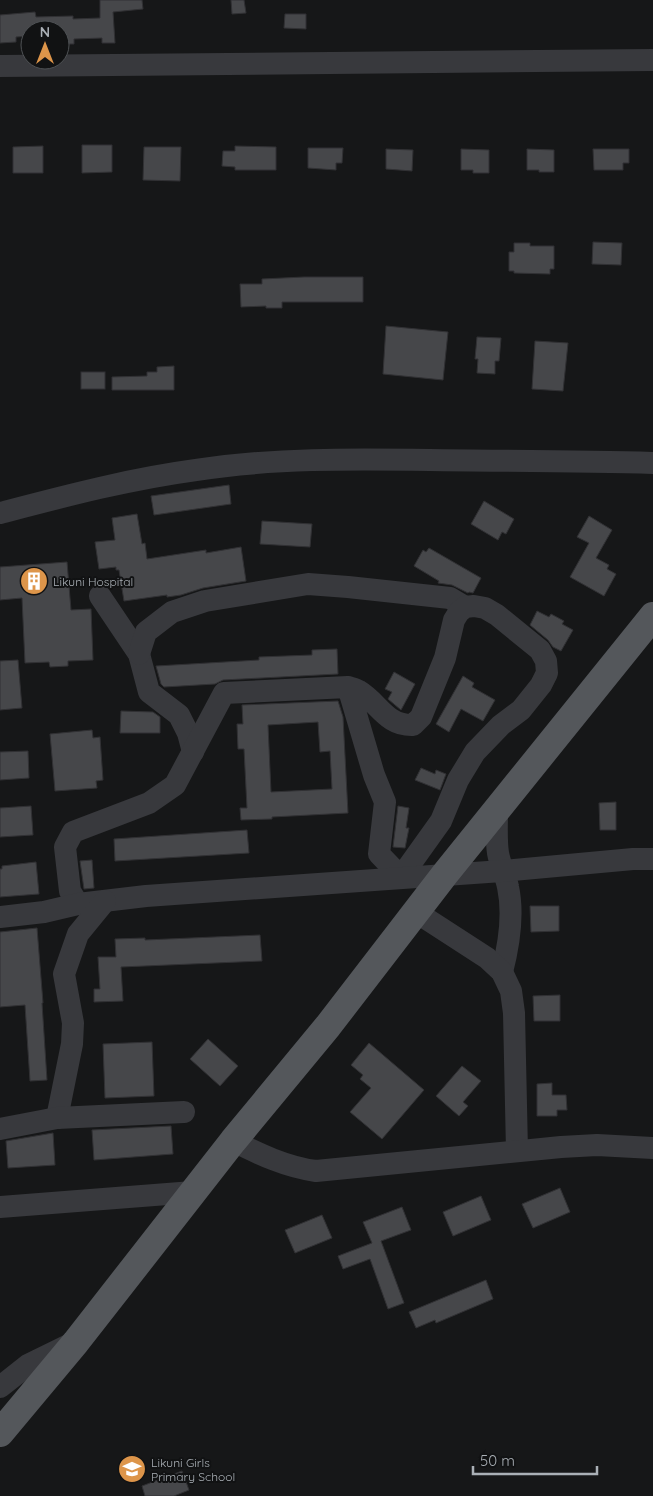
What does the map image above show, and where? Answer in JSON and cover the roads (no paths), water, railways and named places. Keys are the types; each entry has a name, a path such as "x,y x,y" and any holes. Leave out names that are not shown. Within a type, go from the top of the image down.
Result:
{"main road":[{"path":"0,1433 76,1342 233,1140 328,1026 445,874 653,616"}],"street":[{"path":"0,66 653,60"},
{"path":"0,513 135,480 257,463 324,459 653,463"},
{"path":"139,654 146,632 172,612 205,601 308,584 348,586 450,598 465,607"},
{"path":"100,596 139,654 149,692 179,715 188,733 193,752"},
{"path":"78,904 70,891 65,847 73,832 149,803 175,785 224,693 348,687 359,690 391,720 402,725 413,725 421,716 445,658 454,620 465,607 474,606 491,612 540,650 546,661 547,673 541,685 521,710 501,725 475,752 458,780 441,821 401,877"},
{"path":"348,687 374,775 385,802 379,854 401,877"},
{"path":"496,810 498,852 502,871 508,886 510,924 502,972"},
{"path":"0,917 44,912 78,904 146,896 653,859"},
{"path":"57,1118 72,1044 73,1023 64,974 78,934 105,901"},
{"path":"416,912 487,958 502,972 511,990 514,1014 517,1151"},
{"path":"0,1130 57,1118 184,1112"},
{"path":"233,1140 260,1154 292,1166 316,1171 597,1145 653,1148"},
{"path":"0,1207 193,1192"},
{"path":"0,1387 28,1364 76,1342"}],"place":[{"name":"Likuni Hospital","path":"34,581"},
{"name":"Likuni Girls Primary School","path":"132,1469"}]}
